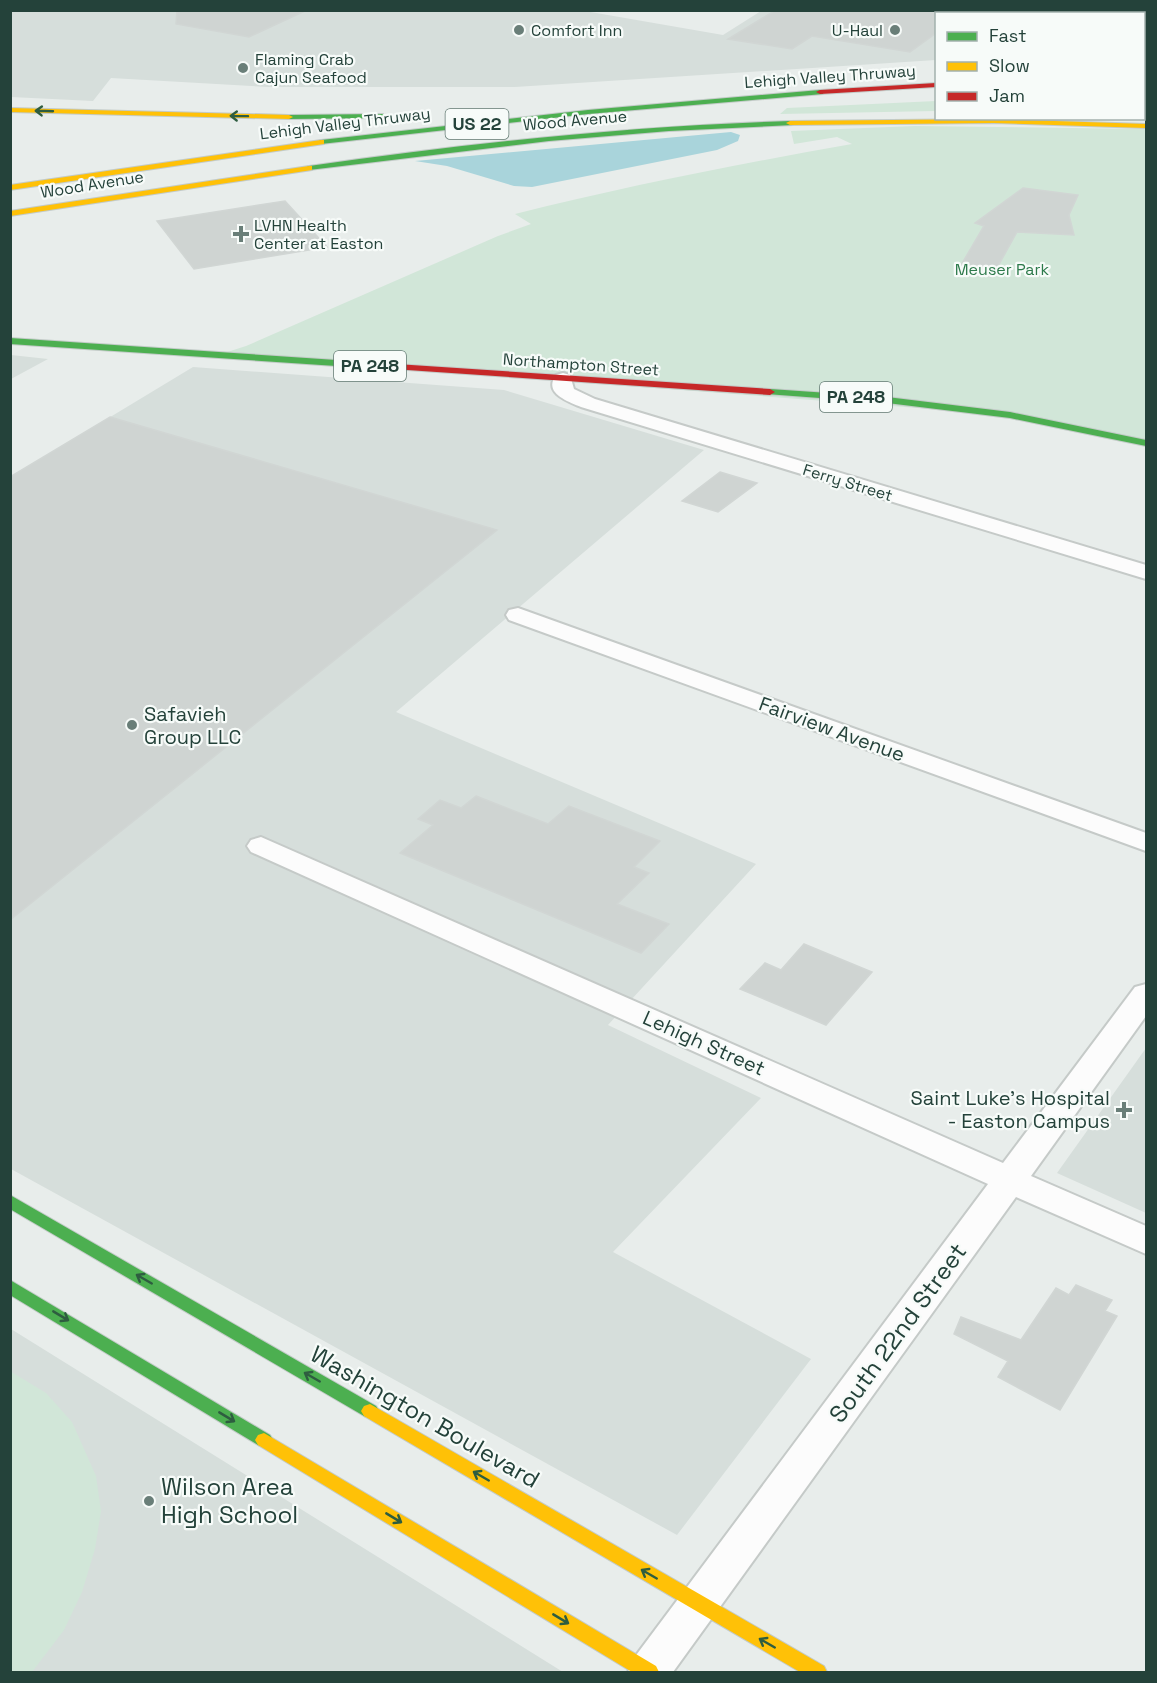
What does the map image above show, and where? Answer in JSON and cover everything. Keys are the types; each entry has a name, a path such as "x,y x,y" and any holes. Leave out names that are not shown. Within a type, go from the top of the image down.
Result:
{"main road":[{"name":"Lehigh Valley Thruway","path":"10,179 321,134 528,110 935,78"},
{"name":"Lehigh Valley Thruway","path":"10,188 231,154 523,118 935,85"},
{"path":"10,110 247,117 394,115"},
{"path":"450,113 528,110"},
{"name":"Wood Avenue","path":"10,214 309,168 504,143 617,132 750,124 925,120 1146,126"},
{"name":"Northampton Street","path":"10,341 917,403 1040,420 1146,443"},
{"name":"Washington Boulevard","path":"10,1201 817,1672"},
{"path":"10,1286 649,1672"}],"street":[{"name":"Ferry Street","path":"563,379 564,392 588,403 1146,572"},
{"name":"Fairview Avenue","path":"518,615 1146,843"},
{"name":"Lehigh Street","path":"261,846 1146,1241"},
{"name":"South 22nd Street","path":"649,1672 1146,994"}],"shaded area":[{"path":"579,10 723,35 761,11 1029,10 1042,12 935,12 935,60 515,87 268,87 111,78 93,101 11,97 10,11"},
{"path":"11,355 48,359 11,379"},
{"path":"193,367 504,390 704,450 396,712 756,864 608,1025 761,1098 613,1252 811,1359 677,1535 11,1169 11,477"},
{"name":"Saint Luke's Hospital - Easton Campus","path":"1146,1048 1146,1213 1057,1173"},
{"name":"Wilson Area High School","path":"11,1329 563,1672 11,1672"}],"green space":[{"path":"935,101 935,111 780,114 787,108"},
{"name":"Meuser Park","path":"915,126 1146,129 1146,443 1010,415 218,355 246,346 498,236 531,224 515,214 683,176 852,144 837,137 794,144 791,131"},
{"path":"10,1371 46,1393 72,1422 96,1476 101,1511 95,1549 82,1592 64,1630 32,1672 11,1672"}],"water":[{"path":"731,132 740,135 738,141 717,150 532,187 514,186 447,166 415,161"}],"building":[{"path":"177,10 307,10 249,37 176,24"},
{"path":"776,10 967,10 965,12 935,12 935,34 910,52 812,36 792,49 728,39"},
{"path":"1023,188 1078,195 1069,215 1074,235 1017,232 992,277 957,272 984,226 975,223"},
{"name":"LVHN Health Center at Easton","path":"285,201 327,247 194,269 157,221"},
{"name":"Safavieh Group LLC","path":"110,417 497,530 10,920 10,477"},
{"path":"720,472 757,483 718,512 682,501"},
{"path":"476,796 548,824 569,806 660,841 634,867 649,873 617,904 669,924 641,953 400,853 433,825 418,819 440,800 461,808"},
{"path":"804,944 872,972 826,1025 740,989 765,963 781,970"},
{"path":"1076,1285 1112,1300 1105,1311 1117,1316 1060,1410 998,1377 1008,1361 954,1334 961,1317 1021,1340 1056,1288 1069,1295"}],"traffic: fast":[{"path":"321,142 588,112 820,92"},
{"path":"289,117 380,116"},
{"path":"309,168 549,138 669,128 790,123"},
{"path":"10,341 381,366"},
{"path":"770,392 887,400 1010,415 1146,443"},
{"path":"10,1201 370,1411"},
{"path":"10,1286 264,1440"}],"traffic: slow":[{"path":"10,110 289,117"},
{"path":"790,123 994,121 1146,126"},
{"path":"10,188 321,142"},
{"path":"10,214 309,168"},
{"path":"370,1411 817,1672"},
{"path":"264,1440 649,1672"}],"traffic: jam":[{"path":"820,92 935,85"},
{"path":"381,366 770,392"}],"place":[{"name":"Comfort Inn","path":"519,30"},
{"name":"U-Haul","path":"895,30"},
{"name":"Flaming Crab Cajun Seafood","path":"243,68"},
{"name":"LVHN Health Center at Easton","path":"241,234"},
{"name":"Safavieh Group LLC","path":"132,725"},
{"name":"Saint Luke's Hospital - Easton Campus","path":"1124,1110"},
{"name":"Wilson Area High School","path":"149,1501"}]}
